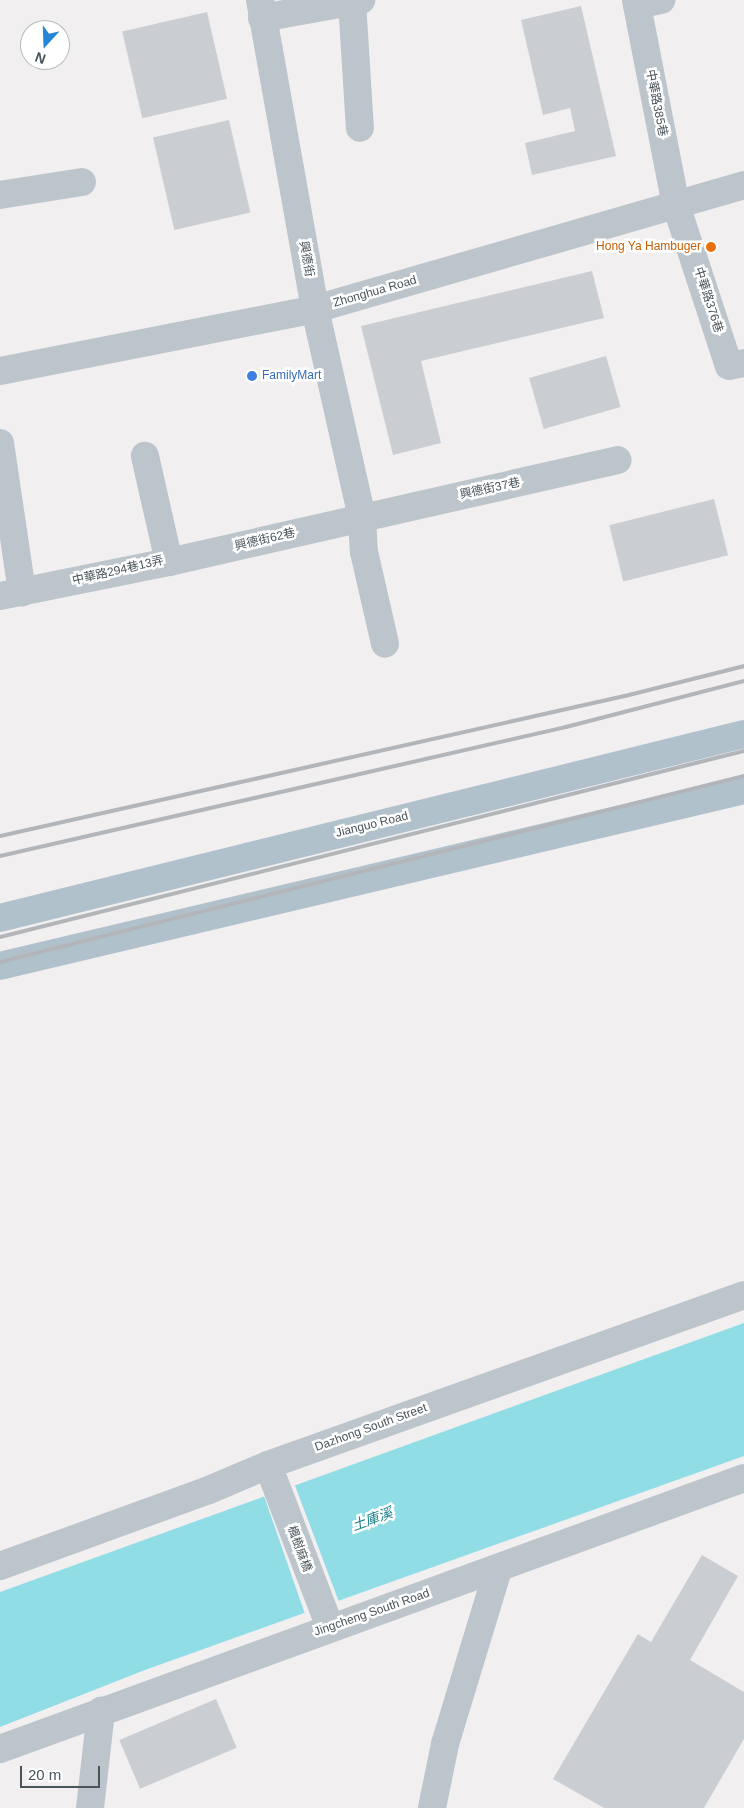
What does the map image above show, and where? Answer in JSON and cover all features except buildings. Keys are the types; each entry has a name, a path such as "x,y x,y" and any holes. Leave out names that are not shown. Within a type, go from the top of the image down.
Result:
{"main road":[{"name":"Jianguo Road","path":"0,918 744,734"},
{"path":"0,966 744,790"}],"street":[{"path":"261,9 356,1 360,128"},
{"name":"中華路385巷","path":"644,2 676,205"},
{"name":"興德街","path":"261,9 315,309 362,517 364,552 385,644"},
{"path":"0,195 82,182"},
{"name":"Zhonghua Road","path":"0,371 315,309 744,185"},
{"name":"中華路376巷","path":"676,205 737,364"},
{"path":"0,443 11,594"},
{"name":"中華路294巷13弄","path":"11,594 169,562 145,456"},
{"name":"興德街37巷","path":"362,517 618,460"},
{"name":"興德街62巷","path":"169,562 362,517"},
{"name":"Dazhong South Street","path":"0,1566 209,1490 272,1475 744,1295"},
{"name":"楓樹麻橋","path":"272,1475 326,1619"},
{"name":"Jingcheng South Road","path":"0,1749 101,1711 326,1619 498,1570 744,1478"},
{"path":"432,1808 445,1744 498,1570"},
{"path":"90,1808 101,1711"}],"water":[{"name":"土庫溪","path":"744,1323 744,1456 145,1670 0,1727 0,1592"}],"pier":[{"path":"294,1483 339,1602 305,1614 264,1496 261,1495"}],"railway":[{"path":"0,836 625,696 744,666"},
{"path":"0,856 566,727 744,681"},
{"path":"0,937 744,751"},
{"path":"0,962 744,776"}],"place":[{"name":"Hong Ya Hambuger","path":"711,247"},
{"name":"FamilyMart","path":"252,376"}]}
